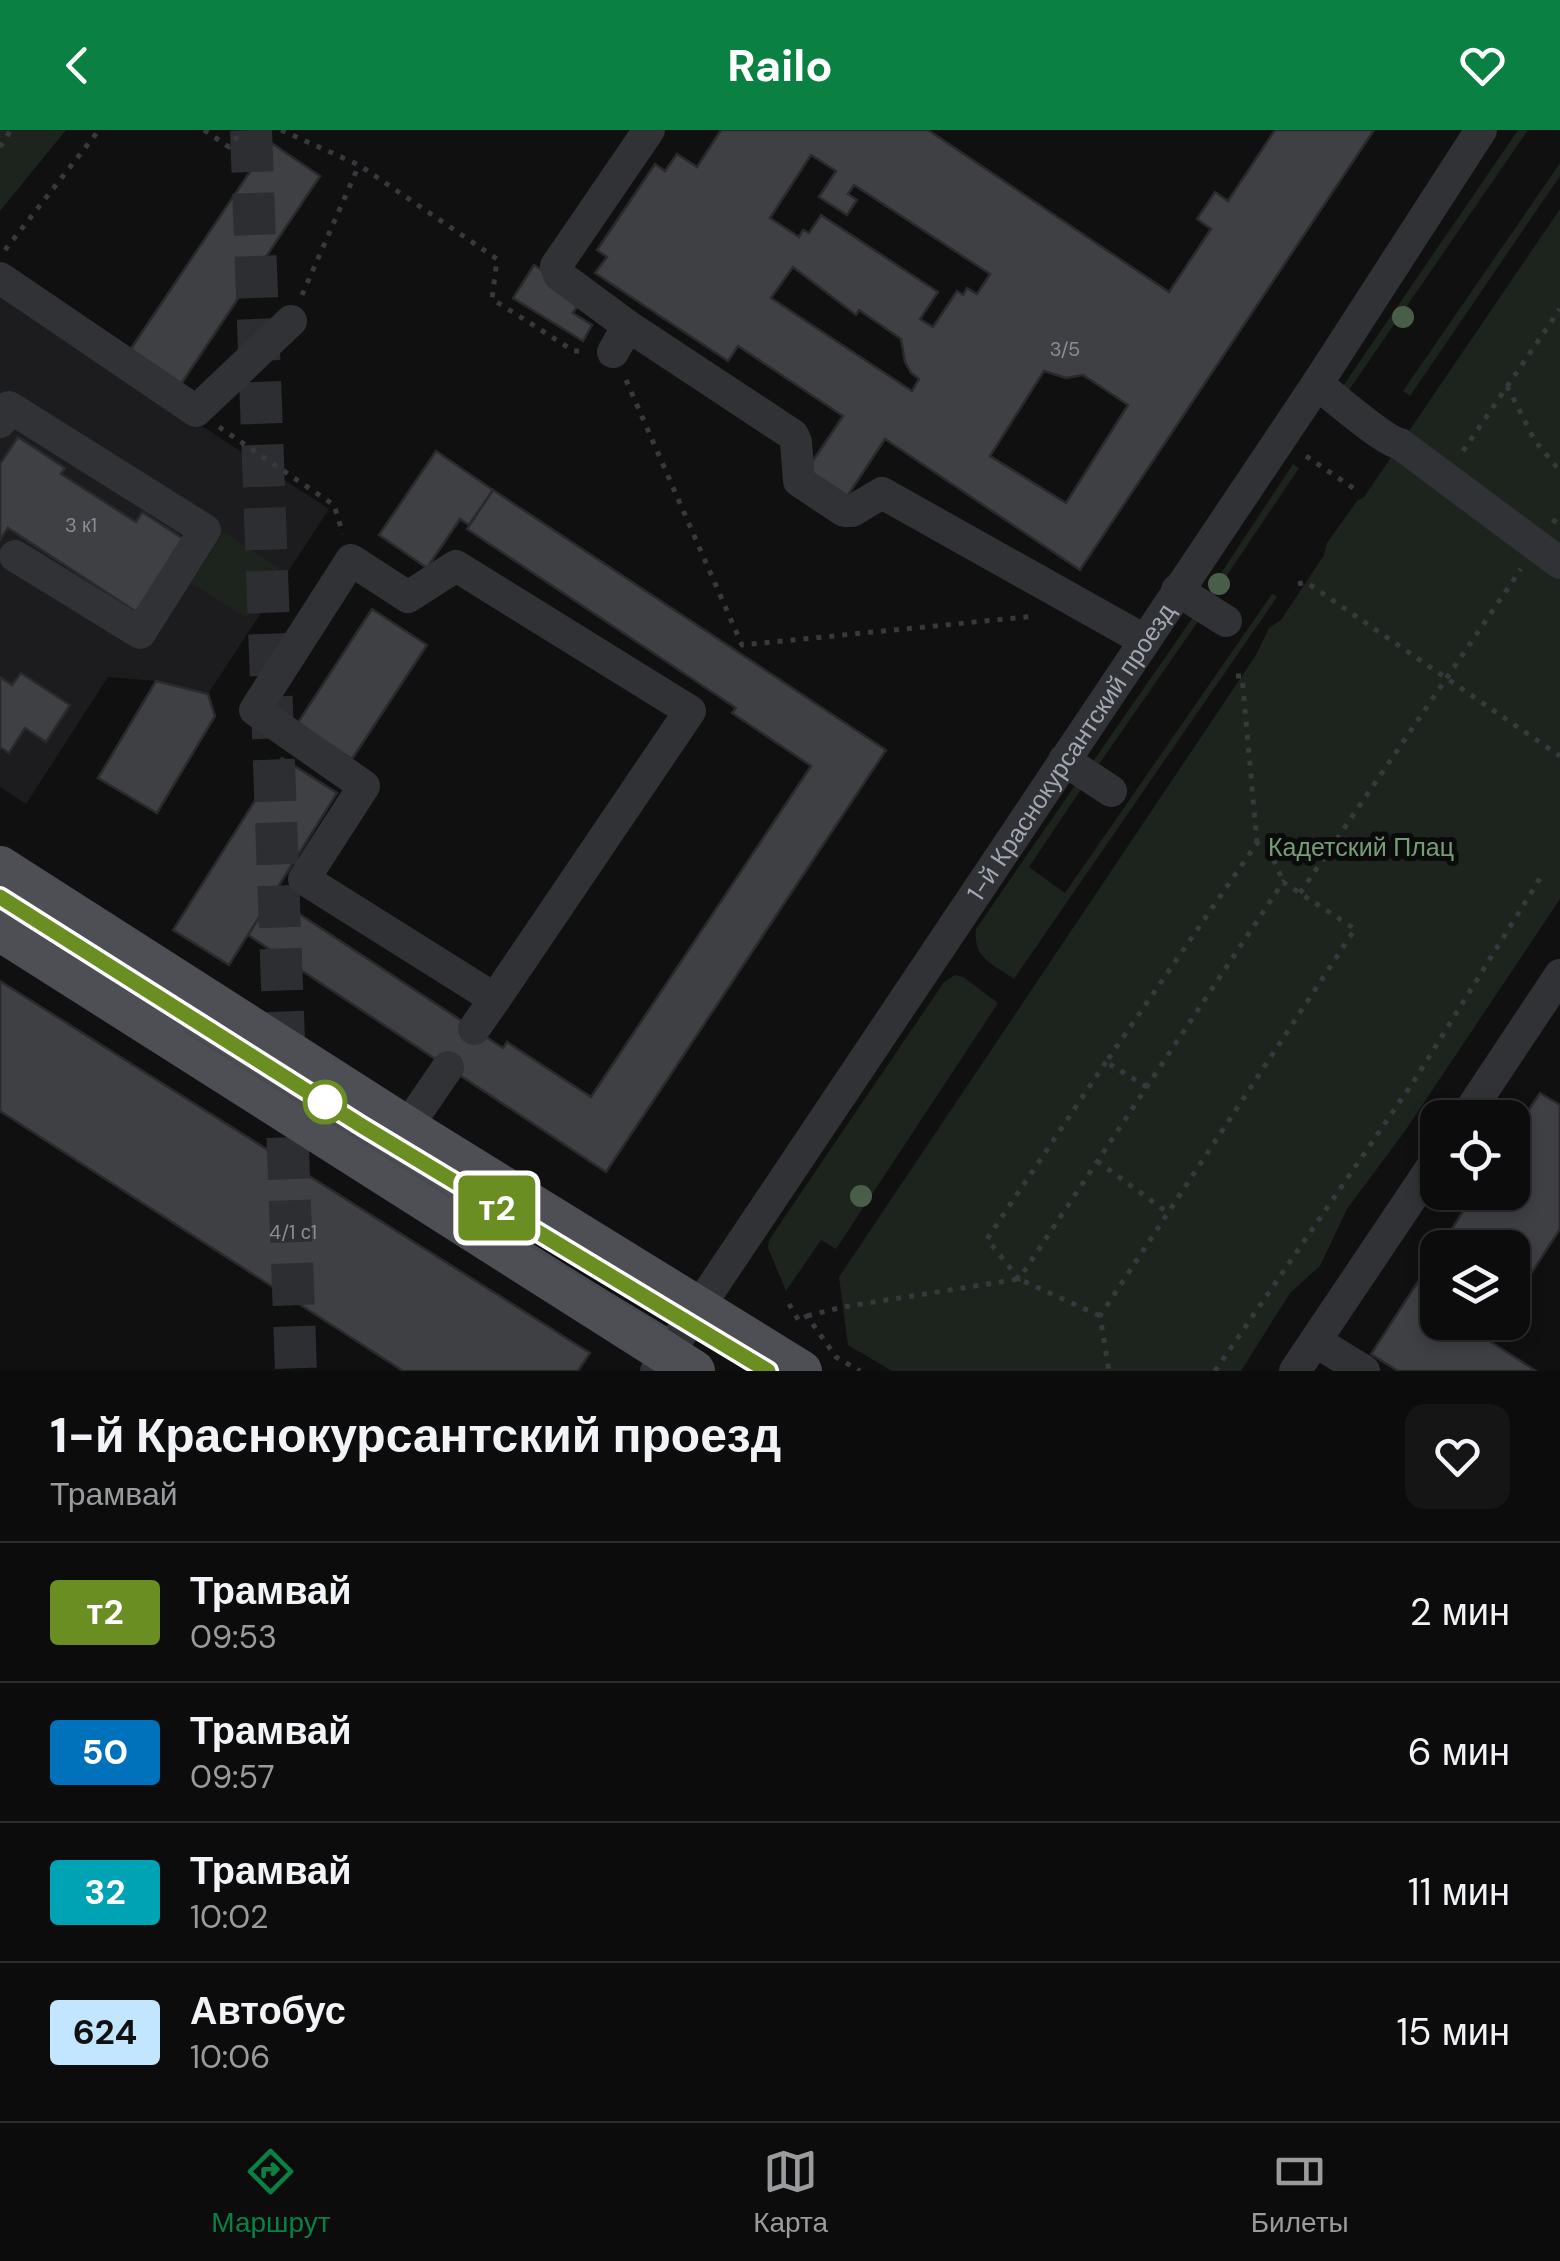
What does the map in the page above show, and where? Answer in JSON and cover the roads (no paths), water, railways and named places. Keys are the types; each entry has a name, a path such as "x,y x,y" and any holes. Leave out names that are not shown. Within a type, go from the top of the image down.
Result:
{"main road":[{"path":"0,868 407,1128 801,1371"},
{"path":"0,930 672,1366"}],"street":[{"path":"648,130 556,266 559,274 621,339 793,436 799,482 806,489 848,512 882,492 1144,640"},
{"name":"1-й Краснокурсантский проезд","path":"672,1366 700,1307 1317,384 1481,130"},
{"path":"0,278 196,411 291,321"},
{"path":"1317,384 1364,418 1388,442 1400,444 1549,554"},
{"path":"0,422 9,407 205,530 140,634 16,556"},
{"path":"474,1029 495,999 690,710 456,566 408,597 351,560 255,710 364,786 304,879 495,999"},
{"path":"1177,590 1226,621"},
{"path":"1064,760 1111,791"},
{"path":"1477,1100 1560,975"},
{"path":"407,1128 448,1067"},
{"path":"1295,1371 1420,1185"},
{"path":"1315,1340 1364,1371"}],"tunnel":[{"path":"251,130 296,1371"}],"tram line":[{"path":"0,897 361,1126 768,1371"},
{"name":"т2","path":"0,897 362,1126 768,1371"},
{"path":"186,1032 449,1196"},
{"path":"479,1214 667,1328"}],"park label":[{"name":"Кадетский Плац","path":"1361,847"}]}
